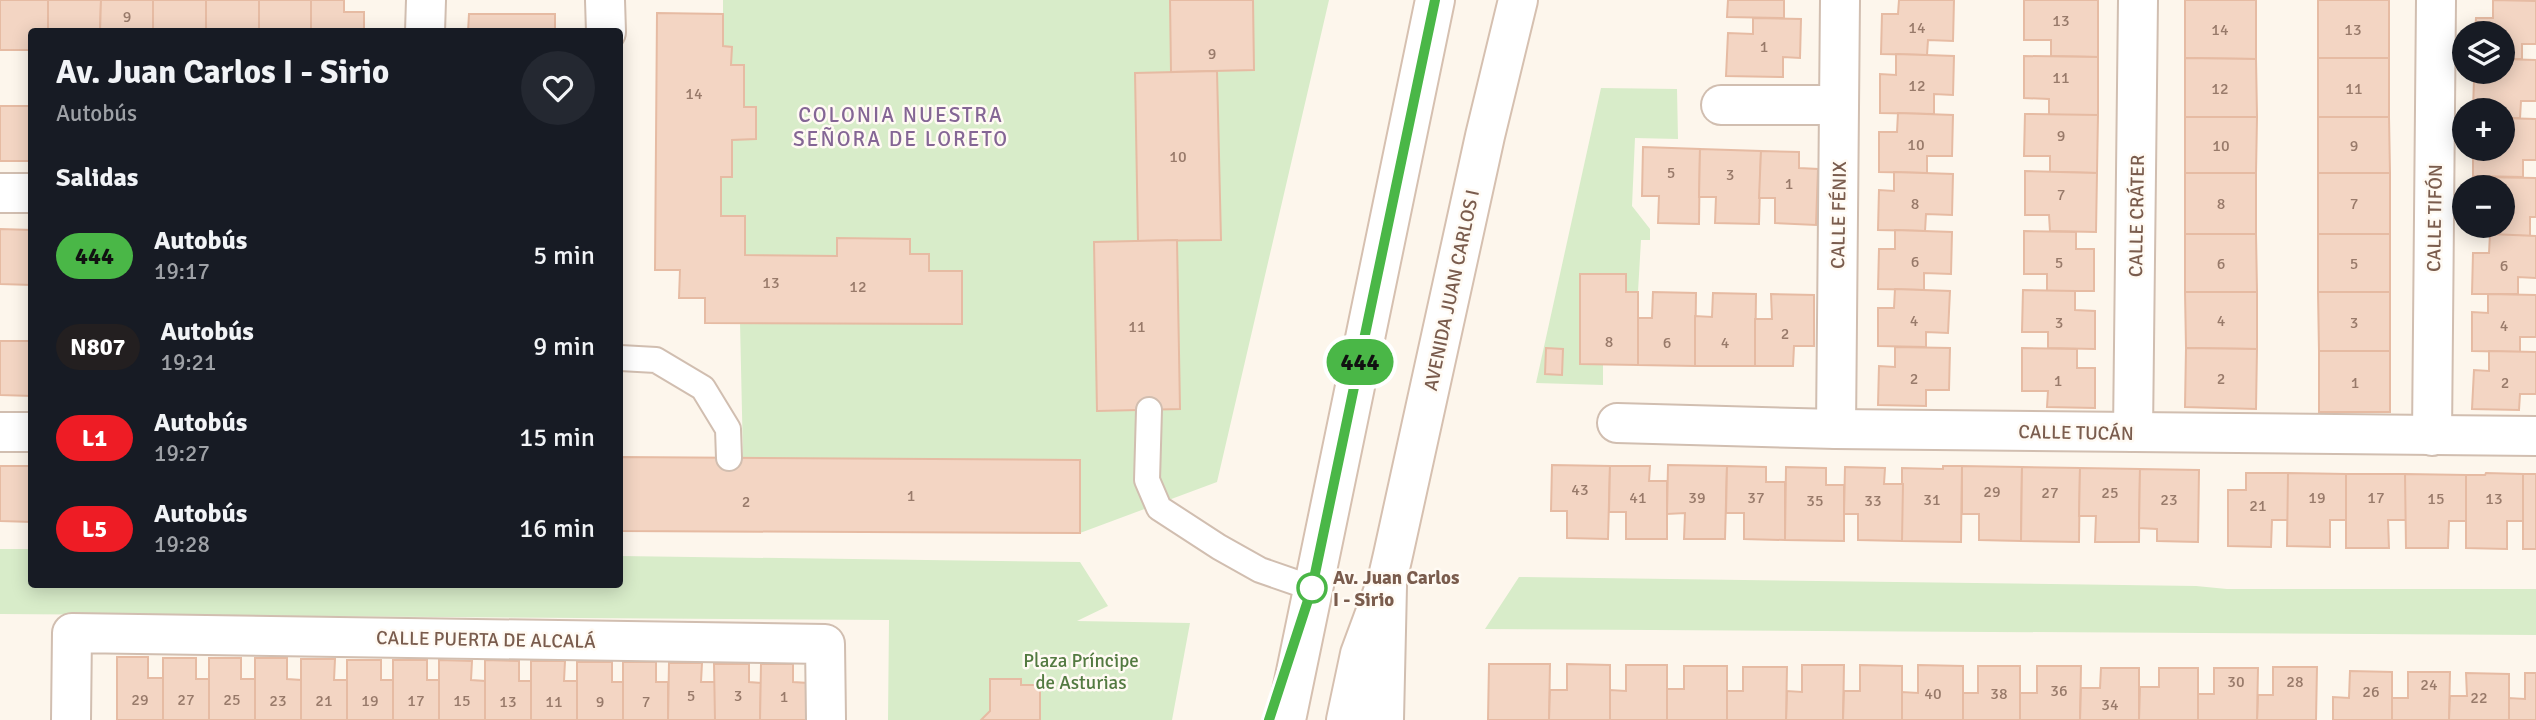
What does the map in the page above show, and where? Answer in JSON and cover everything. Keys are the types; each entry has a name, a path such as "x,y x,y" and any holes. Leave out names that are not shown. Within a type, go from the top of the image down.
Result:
{"street":[{"path":"425,28 426,0"},
{"path":"605,0 606,28"},
{"path":"1286,720 1435,0"},
{"name":"AVENIDA JUAN CARLOS I","path":"1346,720 1360,654 1387,581 1485,136 1518,0"},
{"name":"CALLE FÉNIX","path":"1836,429 1840,0"},
{"name":"CALLE CRÁTER","path":"2133,432 2138,0"},
{"name":"CALLE TIFÓN","path":"2432,436 2436,0"},
{"path":"1721,105 1839,105"},
{"path":"0,193 28,193"},
{"name":"CALLE TUCÁN","path":"1617,423 1836,429 2536,436"},
{"path":"0,432 28,432"},
{"name":"AVENIDA JUAN CARLOS I","path":"1384,720 1387,581"},
{"path":"1269,720 1312,588"},
{"name":"CALLE PUERTA DE ALCALÁ","path":"71,720 72,633 825,644 826,720"}],"lane":[{"path":"623,358 656,360 703,388 728,429 729,458"},
{"path":"1149,410 1147,480 1159,508 1260,570 1312,588"}],"green space":[{"path":"723,0 1329,0 1217,482 1080,533 1080,460 743,458 740,322 961,324 961,271 929,271 929,254 910,254 909,239 838,238 837,256 745,255 745,216 721,216 721,177 732,177 732,140 755,139 756,108 744,107 744,65 731,65 732,47 723,46"},
{"path":"1601,88 1677,89 1678,139 1635,138 1632,206 1650,229 1650,240 1641,240 1638,292 1626,292 1580,275 1580,364 1603,365 1603,385 1536,383"},
{"name":"Plaza Príncipe de Asturias","path":"0,549 28,549 28,588 623,588 623,556 1080,562 1108,606 1077,621 1190,623 1172,720 888,720 889,620 0,614"},
{"path":"1519,577 2196,586 2227,589 2536,589 2536,635 1485,629"}],"building":[{"path":"0,0 48,0 48,28 28,28 28,50 0,50"},
{"path":"48,0 101,0 100,28 48,28"},
{"path":"101,0 153,0 153,28 100,28"},
{"path":"153,0 206,0 206,28 153,28"},
{"path":"206,0 259,0 259,28 206,28"},
{"path":"259,0 311,0 311,28 259,28"},
{"path":"311,0 344,0 344,12 364,12 364,28 311,28"},
{"path":"1170,0 1253,0 1254,70 1171,72"},
{"path":"1728,0 1784,0 1784,18 1727,17"},
{"path":"1899,0 1954,0 1953,41 1928,40 1927,55 1881,54 1882,14 1898,14"},
{"path":"2024,0 2098,0 2098,57 2051,56 2051,40 2024,40"},
{"path":"2185,0 2256,0 2256,59 2185,58"},
{"path":"2318,0 2389,0 2389,58 2318,58"},
{"path":"2493,0 2536,1 2536,44 2522,44 2522,59 2515,59 2515,21 2476,21 2476,18 2493,18"},
{"path":"657,13 723,14 723,46 732,47 731,65 744,65 744,107 756,107 756,139 732,140 732,177 721,177 721,216 745,216 745,255 837,256 837,238 910,239 910,254 929,254 929,271 962,271 962,324 705,323 705,298 679,298 680,270 655,270"},
{"path":"469,14 555,14 555,28 468,28"},
{"path":"1753,18 1801,19 1800,58 1783,57 1783,77 1726,76 1728,33 1753,34"},
{"path":"1896,54 1954,56 1953,95 1934,94 1934,114 1880,113 1880,74 1896,75"},
{"path":"2024,56 2098,57 2098,115 2049,115 2049,99 2024,98"},
{"path":"2185,58 2256,59 2257,117 2185,117"},
{"path":"2318,58 2389,58 2389,117 2318,117"},
{"path":"2515,59 2536,60 2536,101 2521,101 2520,118 2515,118 2515,98 2473,98 2474,84 2515,84"},
{"path":"1217,71 1221,240 1138,241 1135,73"},
{"path":"0,106 28,106 28,161 0,161"},
{"path":"1898,113 1953,115 1952,156 1927,156 1927,173 1879,172 1879,132 1897,132"},
{"path":"2025,114 2098,115 2097,173 2050,172 2050,156 2024,156"},
{"path":"2185,117 2257,117 2256,173 2185,173"},
{"path":"2318,117 2389,117 2390,173 2318,173"},
{"path":"2515,118 2536,119 2536,160 2523,160 2523,177 2473,175 2473,161 2515,161"},
{"path":"1643,147 1700,149 1699,224 1658,223 1659,196 1642,196"},
{"path":"1700,149 1761,151 1759,224 1715,223 1716,197 1699,197"},
{"path":"1761,151 1799,152 1799,168 1818,169 1816,225 1775,223 1775,198 1759,198"},
{"path":"2025,171 2097,173 2096,232 2050,231 2049,215 2025,215"},
{"path":"1894,172 1953,174 1952,215 1926,214 1925,231 1878,230 1879,190 1894,191"},
{"path":"2185,173 2256,173 2256,234 2185,234"},
{"path":"2318,173 2390,173 2390,234 2318,234"},
{"path":"2515,178 2536,178 2536,217 2530,217 2530,236 2515,235"},
{"path":"0,229 28,230 28,285 0,284"},
{"path":"1895,230 1952,232 1951,274 1924,273 1924,290 1878,289 1879,249 1895,249"},
{"path":"2024,231 2076,232 2076,249 2094,249 2094,291 2047,291 2047,274 2024,274"},
{"path":"2185,234 2256,234 2257,292 2185,292"},
{"path":"2318,234 2390,234 2390,292 2318,292"},
{"path":"2536,236 2536,278 2518,277 2518,294 2472,294 2473,253 2489,253 2490,238"},
{"path":"1177,240 1180,409 1097,411 1094,242"},
{"path":"1580,274 1626,274 1626,292 1638,292 1638,365 1580,364"},
{"path":"1895,289 1950,291 1948,333 1926,332 1926,347 1878,346 1878,308 1894,308"},
{"path":"2023,290 2075,291 2075,310 2095,311 2095,349 2048,348 2048,332 2022,332"},
{"path":"1653,292 1696,293 1695,366 1638,365 1638,318 1652,318"},
{"path":"2185,292 2257,292 2257,349 2186,348"},
{"path":"2318,292 2390,292 2390,351 2319,351"},
{"path":"1713,293 1756,294 1755,366 1695,366 1695,316 1712,317"},
{"path":"1771,294 1814,295 1814,346 1794,346 1793,366 1755,366 1755,319 1772,319"},
{"path":"2488,294 2536,295 2536,337 2520,337 2520,352 2472,351 2472,312 2488,313"},
{"path":"0,341 28,341 28,396 0,395"},
{"path":"1895,347 1950,348 1949,390 1926,390 1926,406 1878,405 1879,366 1895,367"},
{"path":"1546,348 1563,349 1562,375 1545,374"},
{"path":"2022,348 2077,349 2077,368 2095,368 2095,408 2047,407 2048,391 2022,391"},
{"path":"2186,348 2257,349 2256,409 2185,407"},
{"path":"2319,351 2390,351 2390,412 2319,412"},
{"path":"2489,351 2536,352 2536,394 2520,394 2519,410 2472,409 2474,370 2489,371"},
{"path":"623,457 1080,460 1080,533 623,531"},
{"path":"1552,465 1610,466 1608,539 1567,538 1567,511 1551,511"},
{"path":"1668,465 1727,466 1725,539 1684,539 1685,513 1667,514"},
{"path":"0,466 28,466 28,522 0,521"},
{"path":"1610,466 1650,466 1649,481 1667,481 1667,539 1626,539 1626,512 1609,512"},
{"path":"1727,466 1766,467 1766,482 1785,482 1785,540 1744,539 1744,513 1726,513"},
{"path":"1943,466 1962,466 1961,542 1902,541 1902,468 1943,469"},
{"path":"1962,466 2022,467 2021,541 1979,540 1979,514 1962,514"},
{"path":"1786,467 1826,468 1826,485 1844,485 1844,541 1785,540"},
{"path":"1845,467 1885,468 1884,484 1903,484 1902,541 1858,540 1858,514 1844,514"},
{"path":"2022,467 2080,468 2079,542 2021,541"},
{"path":"2080,468 2140,469 2139,542 2095,542 2096,516 2079,516"},
{"path":"2140,469 2199,470 2198,542 2157,541 2157,529 2139,528"},
{"path":"2246,473 2288,473 2288,520 2272,520 2271,547 2228,546 2228,490 2246,490"},
{"path":"2288,473 2346,474 2346,520 2330,520 2330,547 2287,546"},
{"path":"2346,474 2406,474 2406,520 2388,520 2389,548 2346,548"},
{"path":"2405,474 2466,475 2466,521 2449,521 2448,548 2406,548"},
{"path":"2523,474 2523,521 2507,521 2507,549 2466,548 2466,475"},
{"path":"2523,474 2536,474 2536,549 2523,549"},
{"path":"117,657 148,657 148,678 163,678 163,720 117,720"},
{"path":"163,658 196,658 196,679 209,679 209,720 163,720"},
{"path":"209,658 241,658 241,679 255,679 255,720 209,720"},
{"path":"255,658 287,658 287,679 301,680 301,720 255,720"},
{"path":"301,659 335,659 334,680 347,680 347,720 301,720"},
{"path":"347,660 381,660 381,680 393,680 393,720 347,720"},
{"path":"393,660 427,660 427,680 439,680 439,720 393,720"},
{"path":"439,660 472,661 471,680 485,681 485,720 439,720"},
{"path":"485,660 519,661 519,681 531,681 531,720 485,720"},
{"path":"531,661 565,661 564,681 577,681 577,720 531,720"},
{"path":"577,662 612,662 612,682 623,682 623,720 577,720"},
{"path":"623,662 656,662 656,682 668,682 668,720 623,720"},
{"path":"669,663 702,663 701,682 715,682 715,720 668,720"},
{"path":"714,664 749,664 749,682 761,683 760,720 715,720"},
{"path":"761,664 793,664 793,682 808,683 808,720 760,720"},
{"path":"1489,664 1550,664 1549,720 1488,720"},
{"path":"1567,664 1610,665 1610,720 1549,720 1550,690 1567,690"},
{"path":"1626,665 1667,665 1667,720 1610,720 1610,690 1626,691"},
{"path":"1802,665 1844,665 1843,720 1786,720 1787,691 1802,692"},
{"path":"1860,665 1902,666 1902,720 1843,720 1844,691 1860,691"},
{"path":"1918,665 1963,666 1963,720 1902,720 1902,692 1918,693"},
{"path":"1684,666 1727,666 1727,720 1667,720 1667,689 1684,689"},
{"path":"1978,666 2020,666 2020,720 1963,720 1963,693 1978,693"},
{"path":"2037,666 2081,666 2080,720 2020,720 2020,693 2037,693"},
{"path":"1743,667 1787,667 1786,720 1727,720 1727,691 1743,691"},
{"path":"2273,667 2317,667 2316,720 2257,720 2258,695 2273,695"},
{"path":"2101,668 2139,668 2139,720 2080,720 2081,688 2100,688"},
{"path":"2159,668 2198,668 2198,720 2139,720 2140,687 2159,687"},
{"path":"2214,668 2258,668 2257,720 2198,720 2198,694 2214,694"},
{"path":"2350,671 2392,672 2392,720 2333,720 2333,697 2349,698"},
{"path":"2408,672 2450,672 2449,720 2392,720 2392,698 2408,698"},
{"path":"2466,673 2509,674 2509,720 2449,720 2450,696 2467,696"},
{"path":"2525,673 2536,673 2536,720 2509,720 2509,698 2525,699"},
{"path":"990,679 1021,679 1021,685 1040,685 1040,720 981,720 990,711"}],"bus line":[{"name":"444","path":"1269,720 1312,588 1435,0"}],"place":[{"name":"Av. Juan Carlos I - Sirio","path":"1312,588"}],"district":[{"name":"COLONIA NUESTRA SEÑORA DE LORETO","path":"901,127"}]}
